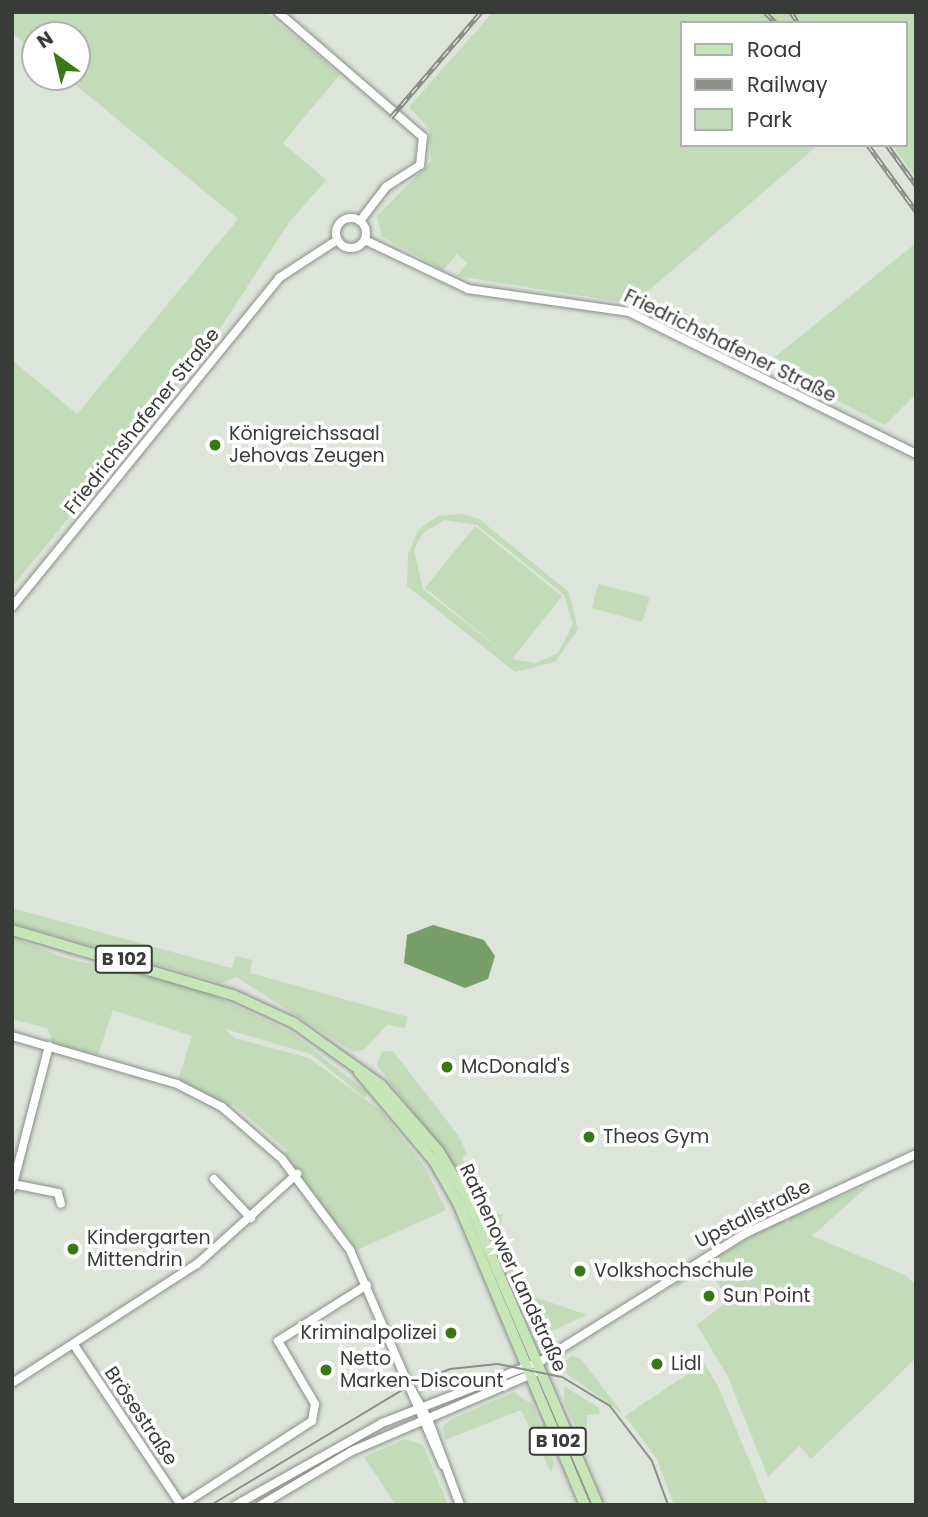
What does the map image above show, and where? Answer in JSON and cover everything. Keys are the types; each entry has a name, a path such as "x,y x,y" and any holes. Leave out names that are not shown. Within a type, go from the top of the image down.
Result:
{"main road":[{"name":"Rathenower Landstraße","path":"12,930 233,995 294,1023 389,1092 438,1150 541,1361 598,1505"},
{"name":"Rathenower Landstraße","path":"359,1072 434,1161 528,1366 584,1505"}],"street":[{"path":"278,12 423,137 420,165 386,187 360,221 365,240"},
{"name":"Friedrichshafener Straße","path":"12,607 278,278 337,240 342,221 360,221"},
{"name":"Friedrichshafener Straße","path":"337,240 351,248 365,240 468,289 628,312 916,454"},
{"path":"12,1036 199,1094 239,1120 297,1174 338,1229 367,1284 460,1505"},
{"path":"49,1046 13,1186 58,1193 61,1203"},
{"name":"Upstallstraße","path":"236,1505 336,1446 419,1408 541,1361 746,1233 915,1156"},
{"path":"12,1382 74,1345 197,1264 297,1174"},
{"path":"214,1179 251,1218"},
{"path":"182,1505 312,1421 315,1404 278,1340 367,1284"},
{"name":"Brösestraße","path":"74,1345 182,1505"},
{"name":"Upstallstraße","path":"532,1377 541,1361"},
{"path":"261,1505 352,1451 532,1377"}],"green space":[{"path":"12,12 265,12 340,74 283,143 326,180 288,224 204,353 12,587 12,360 77,414 238,219 83,91 91,91 91,21 21,21 21,40 12,33"},
{"path":"493,12 916,12 916,178 893,147 907,147 907,21 680,21 680,147 816,147 633,304 457,276 467,263 457,254 443,270 382,237 377,216 431,161 429,129 409,107"},
{"path":"916,243 916,394 885,425 766,364"},
{"path":"463,514 479,519 569,592 578,629 555,662 515,672 407,586 408,554 418,530 438,516","holes":["444,520 477,525 564,595 573,624 558,653 535,663 512,659 562,596 475,526 425,588 511,658 423,589 414,550 423,533"]},
{"path":"598,584 650,597 642,622 592,608"},
{"path":"12,908 231,968 236,956 252,960 250,973 408,1017 405,1028 387,1025 364,1050 352,1051 236,977 222,983 12,923"},
{"path":"12,937 65,958 195,987 291,1032 368,1093 364,1098 311,1054 225,1029 235,1038 309,1058 380,1110 425,1167 446,1210 357,1250 283,1155 287,1150 233,1104 229,1108 178,1080 192,1036 113,1010 98,1055 53,1043 47,1028 12,1019"},
{"path":"393,1051 458,1135 467,1154 462,1158 490,1212 503,1215 498,1234 532,1296 587,1315 539,1337 466,1182 377,1065 382,1052"},
{"path":"869,1185 812,1236 905,1275 916,1285 916,1358 811,1459 799,1446 768,1477 728,1377 697,1325 728,1301 709,1269 675,1288 677,1280 782,1219 788,1224 791,1216"},
{"path":"572,1356 581,1359 623,1414 567,1374 564,1361"},
{"path":"704,1363 718,1386 768,1505 674,1505 657,1459 625,1416"},
{"path":"564,1386 599,1408 600,1414 587,1415 586,1448 564,1402"},
{"path":"514,1392 533,1405 554,1463 551,1473 521,1410 445,1440 443,1426 452,1419"},
{"path":"405,1439 423,1445 448,1505 396,1505 364,1457"}],"shaded area":[{"path":"433,925 484,940 495,956 488,979 465,988 404,963 407,935"}],"tram line":[{"path":"211,1505 412,1384 450,1369 498,1364 562,1377 610,1406 652,1461 668,1505"}],"railway":[{"path":"391,117 481,12"},
{"path":"765,12 774,21"},
{"path":"791,12 797,21"},
{"path":"869,147 916,211"},
{"path":"888,147 916,185"}],"place":[{"name":"Königreichssaal Jehovas Zeugen","path":"215,445"},
{"name":"McDonald's","path":"447,1067"},
{"name":"Theos Gym","path":"589,1137"},
{"name":"Kindergarten Mittendrin","path":"73,1249"},
{"name":"Volkshochschule","path":"580,1271"},
{"name":"Sun Point","path":"709,1296"},
{"name":"Kriminalpolizei","path":"451,1333"},
{"name":"Lidl","path":"657,1364"},
{"name":"Netto Marken-Discount","path":"326,1370"}]}
